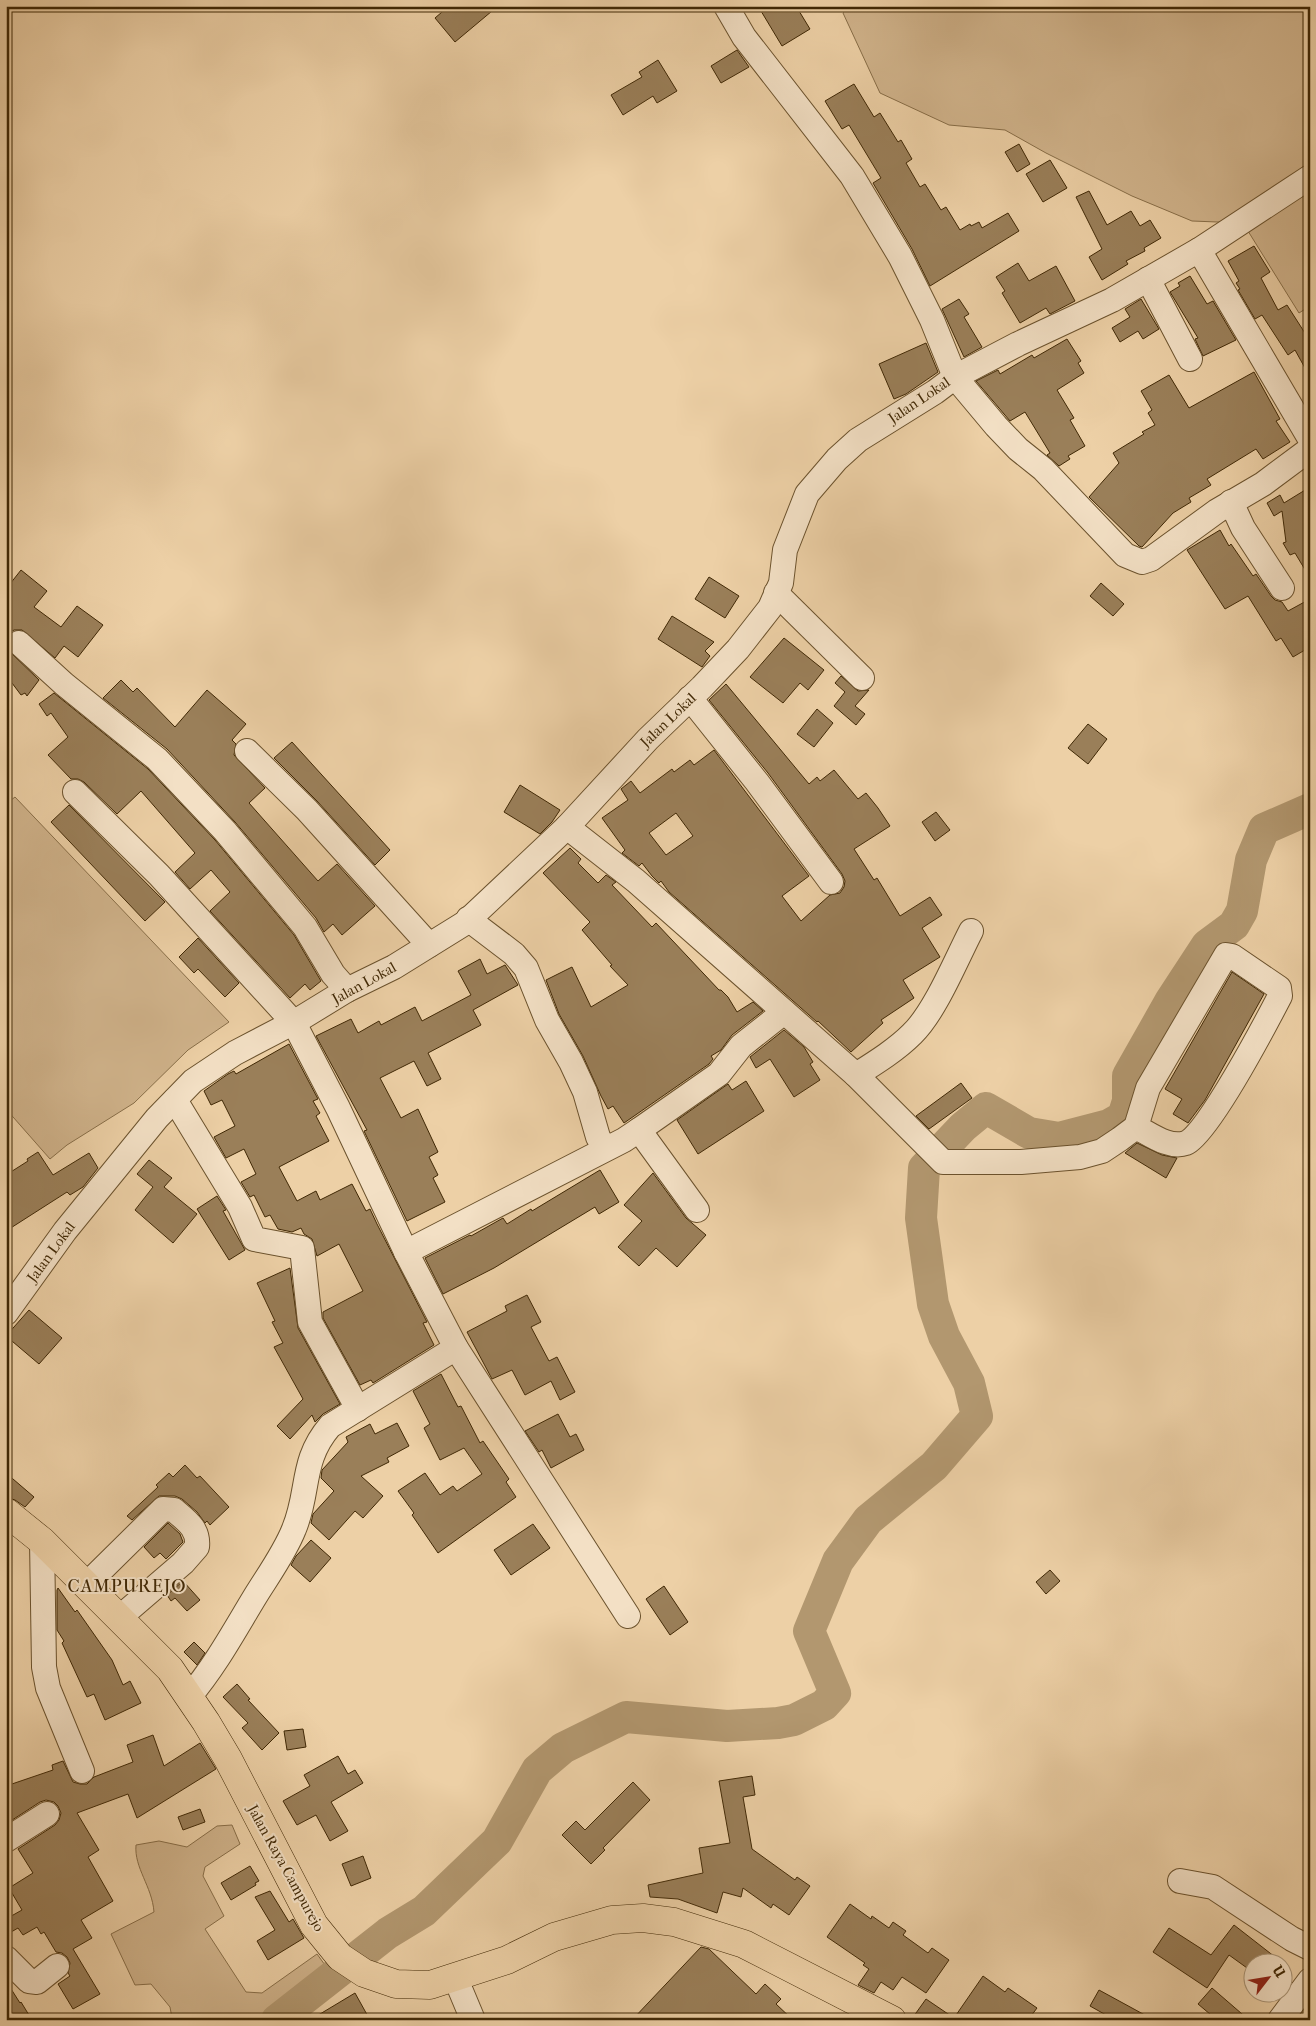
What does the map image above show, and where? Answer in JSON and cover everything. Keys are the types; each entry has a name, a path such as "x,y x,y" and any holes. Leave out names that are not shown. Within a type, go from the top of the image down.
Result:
{"main road":[{"name":"Jalan Raya Campurejo","path":"10,1520 42,1541 170,1669 206,1722 228,1759 314,1925 340,1957 364,1973 396,1984 430,1984 507,1960 554,1937 612,1920 643,1918 674,1922 744,1944 892,2020"}],"street":[{"name":"Jalan Lokal","path":"6,1313 66,1230 157,1118 193,1081 235,1053 294,1023 347,990 394,967 468,919 567,826 648,739 738,649 770,608 780,582 785,550 807,494 836,459 858,440 935,392 955,377 932,320 900,256 852,176 744,37 726,6"},
{"path":"1310,177 1198,250 1112,300 1018,344 955,377 996,426 1018,449 1043,469 1125,555 1142,562 1151,559 1193,527 1263,484 1310,449"},
{"path":"1198,250 1310,439"},
{"path":"1148,279 1190,358"},
{"path":"1231,502 1243,528 1282,588"},
{"path":"776,593 862,678"},
{"path":"19,643 64,684 157,758 225,831 305,927 333,974 347,990"},
{"path":"690,698 757,782 831,882"},
{"path":"247,751 308,810 429,945"},
{"path":"75,792 159,875 294,1023 338,1108 406,1252 456,1348 628,1616"},
{"path":"567,826 636,881 856,1075 943,1162 1021,1162 1080,1157 1102,1151 1136,1127 1148,1088 1226,955 1232,956 1279,988 1280,996 1240,1070 1197,1137 1186,1144 1172,1144 1136,1127"},
{"path":"468,919 514,954 526,968 547,1020 571,1062 581,1085 598,1137 605,1149"},
{"path":"856,1075 898,1047 913,1034 924,1020 971,931"},
{"path":"406,1252 639,1130 719,1074 741,1046 784,1012"},
{"path":"175,1100 240,1207 254,1239 302,1248 310,1322 358,1409"},
{"path":"639,1130 697,1210"},
{"path":"189,1697 217,1661 285,1547 299,1516 306,1476 318,1440 330,1426 456,1348"},
{"path":"86,1585 163,1509 174,1510 192,1526 196,1532 197,1547 183,1563 119,1618"},
{"path":"42,1541 44,1667 48,1688 82,1771"},
{"path":"6,1840 47,1814"},
{"path":"1180,1881 1213,1887 1292,1939 1310,1948"},
{"path":"6,1958 29,1981 37,1982 57,1966"},
{"path":"455,1977 473,2020"},
{"path":"1280,2020 1310,1980"}],"shaded area":[{"path":"850,6 1310,6 1310,306 1299,313 1243,223 1192,221 1132,196 1046,153 1005,130 949,125 880,93 843,13"},
{"path":"15,797 229,1022 188,1050 134,1103 67,1145 50,1159 6,1109 6,804"},
{"path":"232,1825 240,1844 205,1867 203,1876 224,1916 205,1929 246,1992 262,1993 317,1954 338,1983 289,2020 170,2020 172,2018 170,2007 151,1984 135,1985 111,1934 154,1912 153,1903 138,1862 136,1845 159,1841 187,1847 217,1826"}],"building":[{"path":"449,6 498,6 455,42 435,18"},
{"path":"758,6 796,6 810,29 782,46"},
{"path":"737,50 749,67 721,83 711,66"},
{"path":"658,60 677,91 657,103 653,96 623,115 611,95 642,77 639,72"},
{"path":"854,84 874,117 880,113 898,142 901,140 912,159 906,163 920,187 925,184 941,210 946,207 960,230 970,224 971,226 979,222 982,228 1008,213 1019,231 930,286 912,249 873,183 881,178 849,125 842,129 825,101"},
{"path":"1019,144 1030,164 1017,172 1005,152"},
{"path":"1050,160 1067,188 1043,202 1026,174"},
{"path":"1089,191 1107,225 1131,211 1140,226 1150,220 1161,238 1144,248 1145,251 1126,261 1128,264 1102,280 1089,257 1102,249 1076,197"},
{"path":"1254,246 1270,272 1261,278 1278,310 1287,305 1310,341 1310,377 1295,350 1288,355 1262,315 1255,319 1238,290 1240,289 1236,283 1239,281 1228,261"},
{"path":"1018,263 1029,281 1056,266 1075,301 1050,314 1046,308 1020,323 1002,293 1005,291 996,277"},
{"path":"1190,276 1207,304 1213,301 1236,340 1203,356 1195,339 1198,338 1170,292 1180,286 1178,283"},
{"path":"959,299 969,314 964,317 982,347 964,357 942,309"},
{"path":"1141,299 1159,329 1143,339 1138,331 1120,342 1112,328 1130,317 1125,309"},
{"path":"1067,339 1081,361 1078,363 1084,373 1057,390 1074,418 1070,420 1085,446 1068,456 1070,459 1059,466 1047,455 1050,453 1025,412 1010,421 976,381 998,370 1000,374 1032,355 1034,358"},
{"path":"926,343 938,372 906,394 894,399 879,364"},
{"path":"1254,372 1280,419 1276,421 1290,442 1263,459 1256,449 1207,479 1211,485 1189,498 1191,502 1173,513 1142,547 1139,546 1089,497 1119,463 1113,453 1155,425 1148,413 1152,410 1141,391 1169,375 1189,408"},
{"path":"1310,487 1310,578 1295,553 1290,555 1283,543 1286,542 1282,511 1274,516 1267,503 1280,495 1284,503"},
{"path":"1220,530 1229,546 1231,544 1253,576 1256,574 1271,596 1275,600 1282,602 1288,611 1310,599 1310,647 1293,657 1281,638 1276,641 1248,596 1225,609 1187,550"},
{"path":"21,570 47,591 34,607 61,627 77,606 103,625 78,657 64,646 55,658 22,630 14,630 9,633 6,639 6,589"},
{"path":"709,577 739,596 725,618 695,599"},
{"path":"1101,583 1124,604 1113,616 1090,596"},
{"path":"672,616 714,642 705,651 710,656 702,667 658,639"},
{"path":"784,638 824,670 808,690 800,683 783,703 750,677"},
{"path":"6,648 39,680 27,696 25,693 21,695 6,675"},
{"path":"841,676 858,691 869,690 855,706 865,714 856,725 834,706 845,692 835,683"},
{"path":"121,680 133,692 137,688 175,727 207,690 246,724 232,740 236,744 234,755 265,788 249,803 318,881 337,864 375,906 342,935 333,924 324,932 316,918 235,822 167,749 103,698"},
{"path":"726,684 809,784 817,777 820,781 834,770 858,799 866,793 890,826 854,849 874,880 877,878 900,916 930,897 942,915 922,928 940,957 903,980 914,998 881,1020 883,1023 851,1052 669,892 661,881 659,883 642,863 639,866 622,853 625,850 602,818 628,800 621,789 631,781 640,793 672,769 674,772 690,760 694,765 714,750 809,876 782,896 801,921 830,895 840,893 845,881 842,874 768,773 709,700","holes":["676,813 693,836 666,855 649,833"]},
{"path":"54,693 148,769 215,840 294,935 321,981 310,990 305,984 290,998 210,911 230,892 211,870 190,889 175,872 195,853 141,791 117,814 84,782 78,779 71,779 48,755 68,737 51,713 47,716 39,704"},
{"path":"817,709 833,723 814,747 797,734"},
{"path":"1088,724 1107,739 1088,764 1068,748"},
{"path":"292,742 390,850 375,865 317,801 274,758"},
{"path":"520,785 560,810 552,822 540,834 504,812"},
{"path":"69,805 165,902 145,921 51,822"},
{"path":"936,812 950,830 935,841 922,822"},
{"path":"570,848 581,859 578,863 598,883 606,875 616,882 612,885 652,927 656,923 719,990 728,997 737,1012 753,1002 763,1011 732,1035 721,1050 711,1056 713,1059 709,1064 624,1123 613,1106 608,1109 583,1056 559,1014 546,980 572,967 591,1007 628,985 610,966 612,965 582,930 590,922 543,873"},
{"path":"198,938 239,983 225,997 198,969 194,973 179,957"},
{"path":"480,959 487,974 505,965 518,985 473,1010 481,1025 428,1053 441,1079 427,1086 414,1061 380,1078 401,1118 418,1109 438,1152 429,1157 438,1175 433,1178 445,1202 407,1221 364,1131 367,1130 316,1036 351,1019 358,1033 379,1021 381,1025 415,1007 422,1021 471,995 458,971"},
{"path":"1232,972 1264,994 1205,1100 1188,1123 1173,1114 1182,1099 1165,1089"},
{"path":"784,1030 804,1047 813,1062 810,1064 820,1080 794,1097 770,1059 756,1068 750,1057"},
{"path":"289,1044 318,1099 313,1101 320,1113 316,1116 329,1141 279,1167 297,1201 316,1191 320,1200 352,1184 366,1211 370,1209 427,1322 423,1323 434,1345 373,1383 371,1380 360,1385 323,1318 323,1312 363,1291 339,1244 317,1256 312,1239 304,1234 301,1228 292,1232 278,1229 270,1215 265,1217 254,1195 250,1197 241,1182 256,1174 244,1149 226,1158 214,1137 235,1126 222,1100 211,1105 204,1091 228,1074 234,1071 236,1074"},
{"path":"746,1081 764,1111 698,1154 677,1120 728,1084 732,1090"},
{"path":"961,1083 972,1098 929,1129 916,1116"},
{"path":"1137,1143 1162,1155 1177,1158 1166,1178 1125,1153"},
{"path":"38,1152 53,1175 89,1153 98,1168 83,1187 70,1195 67,1192 6,1231 6,1175"},
{"path":"149,1160 172,1178 164,1187 197,1214 173,1243 135,1210 153,1187 137,1174"},
{"path":"600,1170 619,1202 599,1214 595,1207 494,1268 443,1294 425,1258 503,1218 507,1224"},
{"path":"653,1173 686,1218 706,1235 677,1267 656,1248 639,1266 618,1247 642,1221 624,1205"},
{"path":"217,1196 226,1210 223,1211 245,1250 229,1260 197,1209"},
{"path":"290,1268 298,1328 340,1404 323,1414 315,1422 312,1415 290,1439 277,1426 303,1399 274,1347 283,1343 272,1322 275,1321 257,1283"},
{"path":"527,1295 541,1322 531,1327 549,1361 557,1357 575,1392 560,1400 551,1381 525,1395 512,1370 492,1379 467,1332 507,1311 505,1306"},
{"path":"29,1310 62,1338 39,1364 6,1336"},
{"path":"441,1374 458,1407 461,1406 480,1443 483,1441 509,1479 506,1482 516,1497 438,1553 412,1515 414,1513 398,1491 425,1473 440,1495 453,1486 457,1491 482,1474 464,1448 440,1460 424,1428 430,1424 413,1391"},
{"path":"558,1414 570,1437 576,1434 584,1450 551,1468 542,1450 539,1452 525,1431"},
{"path":"397,1423 409,1446 387,1458 389,1462 361,1476 383,1496 363,1518 355,1511 329,1540 311,1523 313,1514 334,1491 321,1478 322,1470 348,1442 346,1437 370,1424 375,1434"},
{"path":"185,1465 197,1478 200,1476 229,1507 210,1525 207,1521 205,1523 197,1512 182,1499 175,1496 159,1496 132,1520 127,1516 158,1487 156,1485 169,1473 173,1477"},
{"path":"6,1473 34,1497 25,1507 15,1500 6,1497"},
{"path":"168,1523 180,1534 183,1542 166,1559 160,1553 154,1558 144,1547"},
{"path":"533,1524 550,1548 511,1575 494,1550"},
{"path":"311,1540 331,1558 310,1582 291,1565 296,1556"},
{"path":"1050,1570 1060,1581 1046,1594 1036,1582"},
{"path":"183,1581 200,1600 187,1611 175,1598 171,1601 167,1595"},
{"path":"664,1586 688,1622 670,1635 646,1599"},
{"path":"58,1588 75,1612 77,1610 112,1660 123,1685 130,1681 141,1703 105,1720 94,1694 87,1697 62,1643 64,1641 57,1630"},
{"path":"194,1642 205,1653 197,1665 184,1652"},
{"path":"237,1684 250,1699 248,1700 279,1733 262,1750 242,1728 248,1723 223,1697"},
{"path":"303,1729 306,1747 287,1750 284,1731"},
{"path":"153,1735 164,1766 200,1743 216,1769 137,1818 128,1794 77,1813 99,1850 88,1857 113,1901 81,1920 92,1938 73,1949 100,1994 73,2009 58,1984 70,1976 68,1973 70,1963 67,1957 62,1953 56,1952 44,1932 41,1934 37,1927 23,1935 18,1928 6,1935 6,1919 22,1910 9,1888 33,1873 18,1849 55,1825 61,1813 54,1802 46,1800 6,1824 6,1786 53,1770 52,1765 63,1761 73,1782 87,1784 94,1777 133,1762 127,1745"},
{"path":"338,1756 348,1774 355,1770 363,1783 331,1802 348,1831 330,1841 316,1815 297,1825 283,1801 310,1786 304,1775"},
{"path":"752,1776 755,1795 743,1797 752,1849 795,1880 797,1877 810,1886 789,1915 773,1904 771,1908 743,1888 741,1897 723,1892 717,1913 678,1899 650,1897 648,1885 703,1873 699,1848 730,1843 719,1781"},
{"path":"633,1782 650,1800 603,1848 605,1850 591,1864 562,1835 576,1821 585,1830"},
{"path":"200,1809 205,1822 183,1830 178,1817"},
{"path":"363,1856 371,1878 351,1886 342,1864"},
{"path":"250,1866 259,1881 255,1883 256,1885 231,1900 221,1883"},
{"path":"270,1891 289,1922 293,1919 304,1938 268,1960 257,1941 275,1930 255,1897"},
{"path":"850,1904 871,1919 872,1916 889,1928 893,1922 906,1931 903,1935 928,1953 932,1948 949,1960 926,1993 902,1977 893,1990 881,1982 874,1993 858,1985 869,1969 863,1965 865,1963 827,1937"},
{"path":"1234,1925 1271,1954 1244,1954 1244,1966 1229,1955 1207,1988 1153,1952 1169,1928 1211,1955"},
{"path":"701,1947 709,1949 756,1994 765,1984 781,1999 776,2004 793,2020 632,2020"},
{"path":"983,1976 1005,1992 1008,1988 1037,2008 1028,2020 911,2020 926,1999 954,2018"},
{"path":"6,1981 21,2002 32,2020 6,2020"},
{"path":"1212,1988 1249,2020 1217,2020 1198,2004"},
{"path":"1099,1990 1154,2020 1103,2020 1106,2015 1090,2006"},
{"path":"355,1993 370,2020 310,2020"}],"waterway":[{"path":"277,2020 388,1933 424,1911 497,1841 537,1770 563,1748 626,1717 727,1726 778,1723 794,1720 824,1705 835,1693 809,1631 838,1561 868,1520 934,1466 977,1416 969,1383 944,1336 933,1304 921,1218 924,1168 963,1127 986,1108 1029,1133 1059,1138 1109,1125 1123,1117 1128,1101 1128,1076 1171,1000 1207,945 1234,925 1242,911 1251,860 1264,829 1310,809"}],"district":[{"name":"CAMPUREJO","path":"127,1586"}]}
